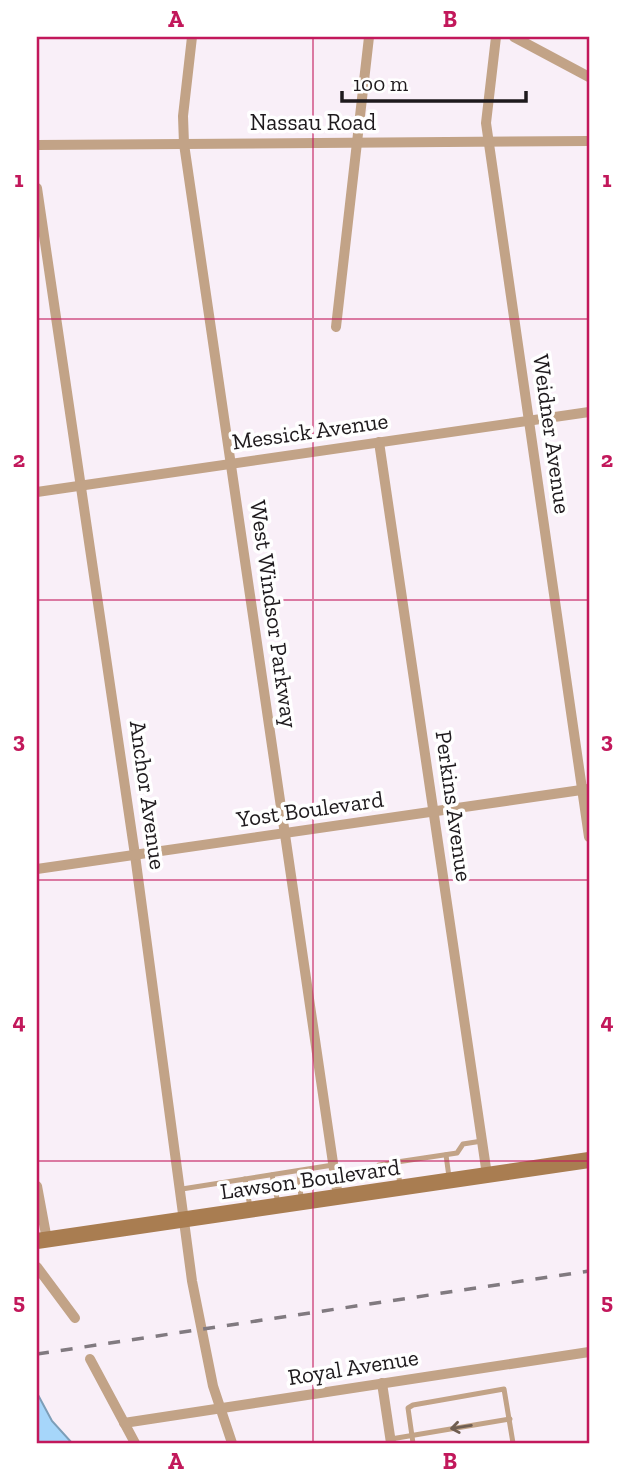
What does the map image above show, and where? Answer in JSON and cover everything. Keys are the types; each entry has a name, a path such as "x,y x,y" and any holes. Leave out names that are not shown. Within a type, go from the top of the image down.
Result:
{"main road":[{"name":"Lawson Boulevard","path":"42,1241 589,1160"}],"street":[{"name":"West Windsor Parkway","path":"192,37 183,116 184,144 338,1197"},
{"path":"336,327 369,37"},
{"name":"Weidner Avenue","path":"496,37 486,123 488,142 586,790 589,836"},
{"path":"514,37 589,77"},
{"name":"Nassau Road","path":"37,145 589,141"},
{"name":"Anchor Avenue","path":"37,188 135,855 194,1293 219,1409 232,1443"},
{"name":"Messick Avenue","path":"37,492 589,412"},
{"name":"Perkins Avenue","path":"379,442 487,1175"},
{"name":"Yost Boulevard","path":"37,869 586,790"},
{"path":"37,1186 42,1241"},
{"path":"37,1267 75,1318"},
{"name":"Royal Avenue","path":"124,1423 589,1352"},
{"path":"90,1359 135,1443"},
{"path":"382,1383 391,1441"}],"lane":[{"path":"379,1165 457,1153 463,1144 482,1141"},
{"path":"446,1155 449,1181"},
{"path":"397,1162 400,1188"},
{"path":"182,1189 333,1165"},
{"path":"299,1171 302,1203"},
{"path":"272,1175 279,1206"},
{"path":"245,1179 251,1210"},
{"path":"413,1443 408,1408 413,1405 504,1390 513,1443"},
{"path":"391,1441 510,1419"}],"water":[{"path":"37,1393 52,1421 72,1443 37,1443"}],"railway":[{"path":"37,1354 589,1271"}]}
